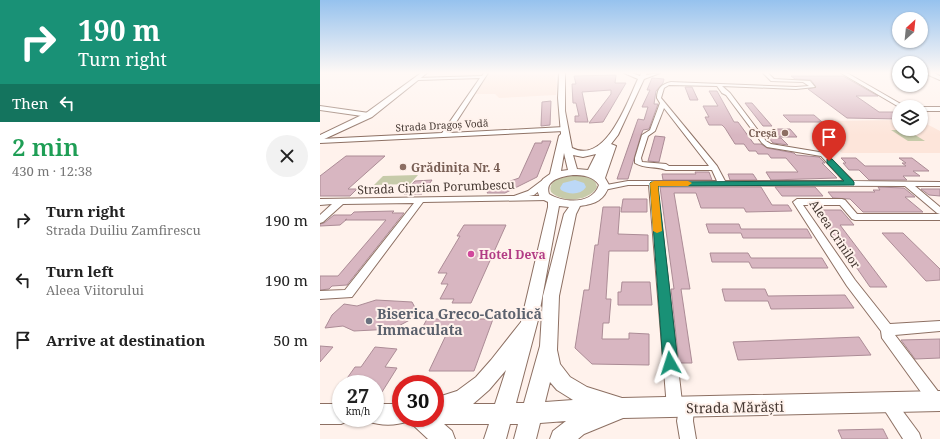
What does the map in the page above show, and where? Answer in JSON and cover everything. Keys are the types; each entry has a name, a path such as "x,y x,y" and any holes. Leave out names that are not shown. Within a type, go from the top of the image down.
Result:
{"main road":[{"path":"320,140 369,115 397,93"},
{"path":"562,93 564,129 573,172"},
{"path":"567,149 577,153 590,154 596,152 606,144 614,135 634,93"},
{"path":"495,439 530,320 554,207 542,190 551,179 564,129"},
{"path":"598,180 614,143 614,135"},
{"path":"550,200 576,204 596,197 606,144"},
{"path":"551,179 573,172 598,180"},
{"path":"576,204 570,214 551,296 549,359 552,368 563,385 583,396 626,408"},
{"path":"444,405 463,398 478,388 492,374 530,320"},
{"path":"525,439 549,346"},
{"name":"Strada Mărăști","path":"444,414 502,414 626,408 680,408 938,401"},
{"path":"561,439 577,426 626,408"},
{"path":"320,414 332,414"},
{"path":"430,427 444,439"}],"street":[{"path":"444,135 472,93"},
{"path":"659,93 659,98 714,168 723,184"},
{"path":"727,93 746,119 750,121 764,142 769,146 823,154 851,184"},
{"path":"879,93 892,101"},
{"path":"662,102 658,118 652,131 645,135 638,158 639,163 666,166 666,168 714,168"},
{"path":"320,108 369,115"},
{"path":"928,109 940,109"},
{"path":"658,118 674,118"},
{"name":"Strada Dragoș Vodă","path":"320,140 564,129"},
{"name":"Strada Ciprian Porumbescu","path":"320,202 514,198 531,193 551,179"},
{"path":"598,180 628,183 940,184"},
{"path":"654,183 680,408 685,421 688,439"},
{"path":"907,184 940,211"},
{"path":"514,198 550,200"},
{"path":"320,295 348,294 420,201"},
{"path":"320,220 340,202"},
{"name":"Aleea Crinilor","path":"938,401 887,334 888,330 851,283 797,202 842,202 855,217 940,217"},
{"path":"888,330 940,326"},
{"path":"888,403 913,439"}],"shaded area":[{"path":"556,93 556,95 499,98 495,94 475,94"},
{"path":"892,120 892,136 928,136 928,125 940,131 940,153 842,153 815,129 837,129 828,121"}],"green space":[{"path":"900,136 917,136 925,141 908,141"},
{"path":"418,175 410,184 374,185 383,176"},
{"path":"576,175 592,179 597,187 588,196 575,199 562,198 551,192 552,184 555,181 563,177"}],"water":[{"path":"575,180 584,183 586,187 584,190 578,193 568,193 561,190 560,188 563,183"}],"building":[{"path":"572,93 582,93 588,122 575,122 575,116 579,116 576,103 573,103"},
{"path":"620,93 603,122 589,123 611,94"},
{"path":"648,93 656,93 654,104 658,104 649,129 643,130 641,135 628,179 617,179 638,119 644,120 648,107 642,107"},
{"path":"687,93 695,93 698,100 690,100"},
{"path":"710,93 718,93 734,122 738,122 754,144 761,144 767,148 794,153 796,155 819,157 825,163 822,163 837,178 771,180 766,172 798,172 786,158 771,158 768,154 758,154 756,151 749,151 744,144 735,144 722,125 709,125 705,117 709,117 703,106 718,106"},
{"path":"814,93 874,93 878,96 856,96 879,112 892,112 892,119 847,118"},
{"path":"551,101 550,125 541,126 542,102"},
{"path":"745,103 752,103 772,126 763,126"},
{"path":"783,115 814,115 822,122 790,122"},
{"name":"Creșă","path":"772,129 790,129 797,137 778,137"},
{"path":"655,136 665,137 659,162 648,161"},
{"path":"769,138 781,138 788,145 773,143"},
{"path":"542,141 551,141 537,177 505,193 487,193 492,185 502,184 519,178 535,143 542,143"},
{"path":"346,156 385,156 348,189 357,189 350,196 320,196 320,176"},
{"path":"841,158 856,158 865,166 906,166 902,163 906,163 899,158 912,158 929,171 913,171 920,176 903,176 907,180 869,180 859,170 849,170 843,163 846,163"},
{"path":"695,172 709,172 712,180 663,180 662,174 696,174"},
{"path":"728,174 753,174 757,180 730,180"},
{"path":"432,180 422,194 404,194 415,181"},
{"path":"660,187 761,187 772,205 788,205 792,211 746,212 744,208 701,208 696,193 674,193 690,289 681,289 692,363 679,363 671,289 674,289"},
{"path":"775,187 815,187 823,196 782,196"},
{"path":"878,187 904,188 915,197 905,197 923,212 863,212 850,199 833,198 828,192 875,192 873,190 880,190"},
{"path":"921,189 940,189 940,196 929,195"},
{"path":"623,199 647,199 647,212 621,212"},
{"path":"603,207 620,207 618,234 648,235 648,251 609,251 606,299 611,299 609,323 603,323 602,339 629,339 629,333 649,334 649,365 592,364 575,348 584,290 589,290 595,245 598,245"},
{"path":"813,210 841,210 854,225 840,225 887,287 870,287 827,225 824,225"},
{"path":"394,211 392,213 404,213 347,285 332,286 329,289 320,290 320,276 338,276 386,220 346,220 340,225 320,226 320,224 324,223 334,215 351,215 354,212"},
{"path":"706,224 739,224 741,229 807,229 812,238 743,238 741,233 709,233"},
{"name":"Hotel Deva","path":"464,225 506,225 471,303 452,303 454,299 440,299 448,284 441,284 447,273 438,273 460,236 457,236"},
{"path":"882,233 903,233 940,269 940,280 926,281"},
{"path":"710,253 748,253 751,258 822,258 828,268 752,268 749,262 712,262"},
{"path":"622,282 650,282 652,305 618,305 618,292 621,292"},
{"path":"722,289 765,289 768,296 845,295 854,308 771,309 768,301 725,301"},
{"name":"Biserica Greco-Catolică Immaculata","path":"376,300 412,302 419,315 393,329 354,331 343,326 325,328 332,315 344,304 357,306"},
{"path":"427,319 493,319 474,371 429,371 447,333 419,334"},
{"path":"859,337 871,355 738,360 733,342"},
{"path":"940,339 940,358 915,359 901,340"},
{"path":"320,346 333,347 320,362"},
{"path":"375,347 397,349 385,367 397,368 384,389 384,375 349,375 355,367 361,367"},
{"path":"883,429 888,439 842,439 838,430"}],"slow traffic":[{"path":"657,231 654,183 688,183"}],"place":[{"name":"Creșă","path":"785,133"},
{"name":"Grădinița Nr. 4","path":"403,167"},
{"name":"Hotel Deva","path":"471,254"},
{"name":"Biserica Greco-Catolică Immaculata","path":"369,321"}],"route":[{"path":"670,363 654,199 654,183 851,184 829,161"}]}
